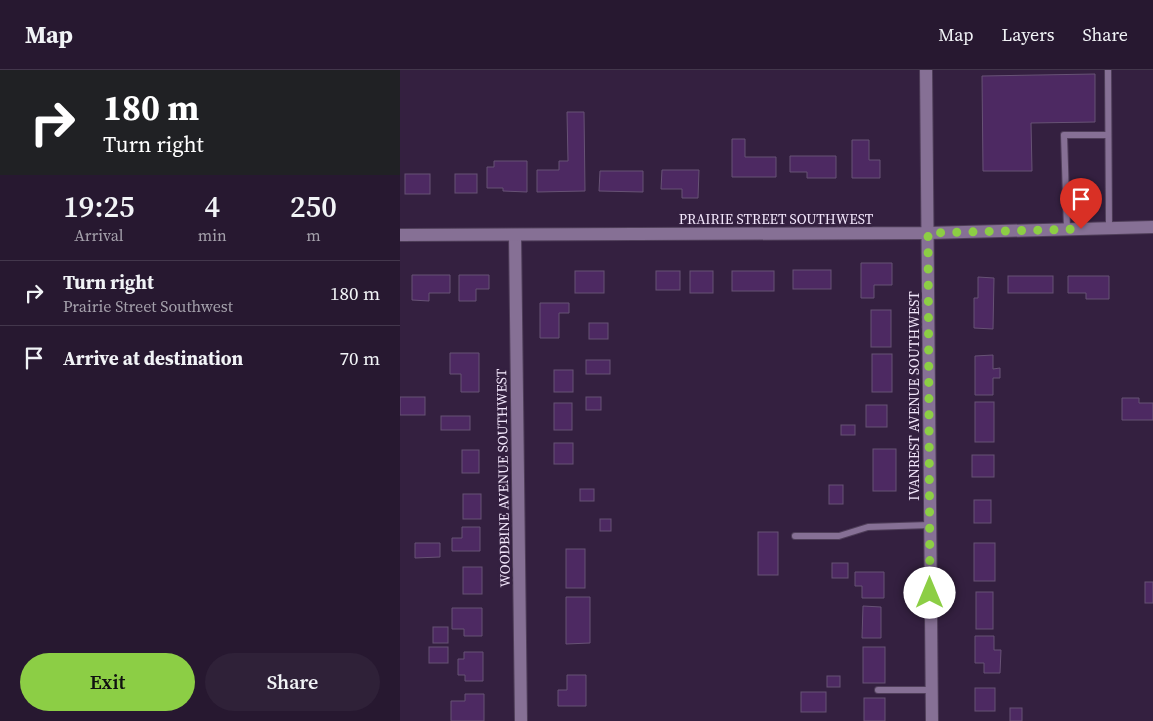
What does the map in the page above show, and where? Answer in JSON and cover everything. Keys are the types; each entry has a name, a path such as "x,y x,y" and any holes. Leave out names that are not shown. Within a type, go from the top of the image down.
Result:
{"street":[{"name":"IVANREST AVENUE SOUTHWEST","path":"926,70 932,721"},
{"name":"PRAIRIE STREET SOUTHWEST","path":"400,235 928,233 1153,226"},
{"name":"WOODBINE AVENUE SOUTHWEST","path":"515,235 521,721"}],"lane":[{"path":"1108,70 1110,227"},
{"path":"1066,229 1064,135 1108,135"},
{"path":"795,536 839,536 868,527 930,525"},
{"path":"878,690 932,690"}],"building":[{"path":"1095,74 1095,122 1031,123 1032,171 983,171 982,76"},
{"path":"567,112 584,112 585,191 537,192 537,170 559,170 559,161 568,161"},
{"path":"732,139 745,139 745,157 776,157 776,177 732,177"},
{"path":"852,140 869,140 869,160 880,160 880,178 852,178"},
{"path":"790,156 836,156 836,178 807,178 807,172 790,172"},
{"path":"494,161 527,161 527,192 503,191 503,188 487,188 487,167 494,167"},
{"path":"662,170 699,170 698,198 682,198 682,189 661,189"},
{"path":"600,171 643,171 643,192 599,191"},
{"path":"405,174 430,174 430,194 405,194"},
{"path":"455,174 477,174 477,193 455,193"},
{"path":"861,263 892,263 892,285 874,285 874,298 861,298"},
{"path":"793,270 831,270 831,289 793,289"},
{"path":"575,271 604,271 604,293 575,293"},
{"path":"656,271 680,271 680,290 656,290"},
{"path":"690,271 713,271 713,293 690,293"},
{"path":"732,271 774,271 774,291 732,291"},
{"path":"412,275 450,275 450,293 429,293 429,301 412,300"},
{"path":"459,275 489,275 489,289 476,289 476,301 459,301"},
{"path":"1008,276 1053,276 1053,293 1008,293"},
{"path":"1068,276 1109,276 1109,299 1086,299 1086,293 1068,293"},
{"path":"978,277 994,278 993,329 974,328 974,298 978,298"},
{"path":"540,303 569,303 569,313 559,313 559,338 540,338"},
{"path":"871,310 891,310 891,347 871,347"},
{"path":"589,323 608,323 608,339 589,339"},
{"path":"450,353 479,353 479,392 461,392 461,374 450,374"},
{"path":"872,354 892,354 892,392 872,392"},
{"path":"993,355 993,369 1000,368 1000,378 993,378 993,395 975,395 975,356"},
{"path":"586,360 610,360 610,374 586,374"},
{"path":"554,370 573,370 573,392 554,392"},
{"path":"400,397 425,397 425,415 400,415"},
{"path":"586,397 601,397 601,410 586,410"},
{"path":"1122,398 1139,398 1139,403 1153,403 1153,420 1122,420"},
{"path":"975,402 994,402 994,442 975,442"},
{"path":"554,403 572,403 572,430 554,430"},
{"path":"866,405 887,405 887,427 866,427"},
{"path":"441,416 470,416 470,430 441,430"},
{"path":"841,425 855,425 855,435 841,435"},
{"path":"554,443 573,443 573,464 554,464"},
{"path":"873,449 896,449 896,491 873,491"},
{"path":"462,450 479,450 479,473 462,473"},
{"path":"972,455 994,455 994,477 972,477"},
{"path":"829,485 843,485 843,504 829,504"},
{"path":"580,489 594,489 594,501 580,501"},
{"path":"463,494 481,494 481,519 463,519"},
{"path":"974,500 991,500 991,523 974,523"},
{"path":"600,519 611,519 611,531 600,531"},
{"path":"462,527 480,527 480,551 452,551 452,538 462,538"},
{"path":"758,532 778,532 778,575 758,575"},
{"path":"415,543 440,543 440,557 415,558"},
{"path":"974,543 995,543 995,581 974,581"},
{"path":"566,549 585,549 585,588 566,588"},
{"path":"832,563 848,563 848,578 832,578"},
{"path":"463,567 482,567 482,594 463,594"},
{"path":"855,572 884,572 884,598 862,598 862,586 855,586"},
{"path":"1145,582 1153,582 1153,603 1145,603"},
{"path":"976,592 993,592 993,629 976,629"},
{"path":"566,597 590,597 590,643 566,644"},
{"path":"863,606 881,607 881,638 862,638"},
{"path":"452,608 482,608 482,636 464,636 464,629 452,629"},
{"path":"433,627 448,627 448,643 433,643"},
{"path":"975,636 994,636 994,650 1001,650 1000,673 984,673 984,663 975,663"},
{"path":"429,647 448,647 448,663 429,663"},
{"path":"863,647 885,647 885,683 863,683"},
{"path":"464,652 483,652 483,681 465,681 465,675 458,675 458,659 464,659"},
{"path":"567,675 586,675 586,706 558,706 558,690 567,690"},
{"path":"827,676 840,676 840,687 827,687"},
{"path":"975,688 995,688 995,711 975,711"},
{"path":"801,692 826,692 826,712 801,712"},
{"path":"465,694 484,694 484,721 451,721 451,701 465,701"},
{"path":"864,698 885,698 885,721 864,721"},
{"path":"1010,708 1022,708 1022,721 1010,721"}],"route":[{"path":"930,593 928,233 1081,229"}]}
